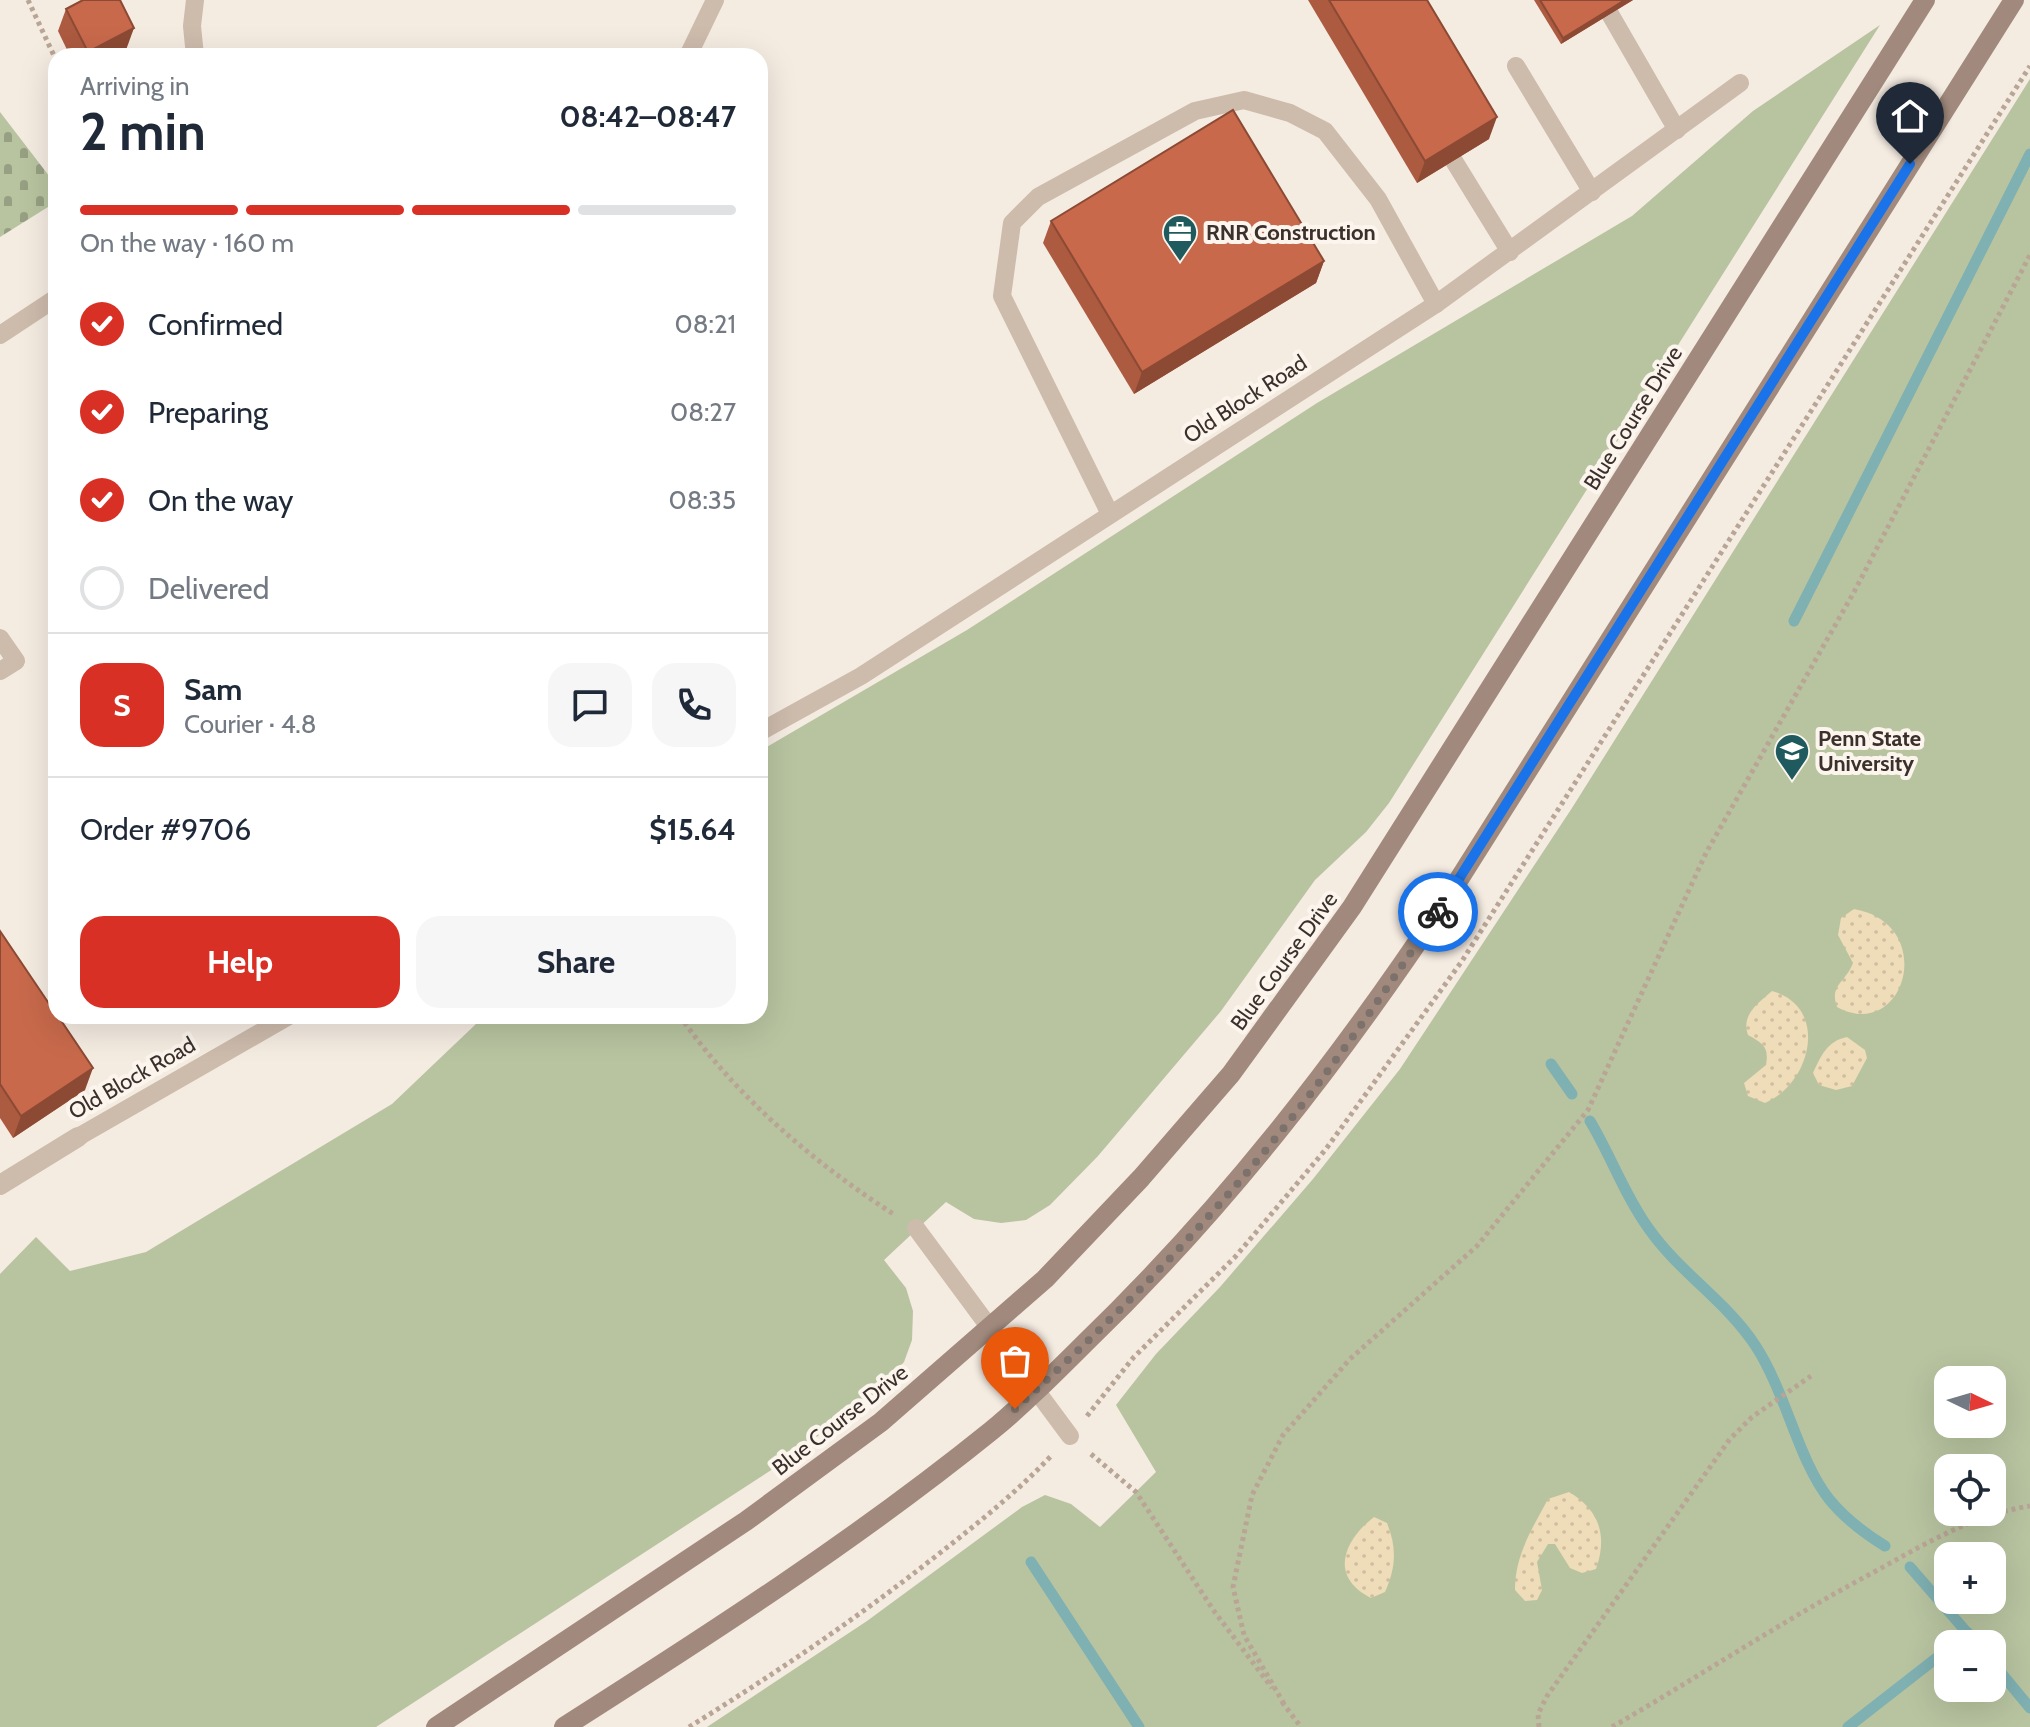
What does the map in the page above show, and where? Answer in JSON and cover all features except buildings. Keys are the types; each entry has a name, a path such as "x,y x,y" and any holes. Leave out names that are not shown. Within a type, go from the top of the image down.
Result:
{"main road":[{"name":"Blue Course Drive","path":"436,1727 746,1521 881,1422 1045,1279 1141,1178 1231,1074 1314,964 1925,0"},
{"path":"564,1727 846,1542 993,1430 1146,1285 1241,1180 1367,1018 1544,746 2014,0"}],"street":[{"name":"Old Block Road","path":"0,1185 78,1137"}],"lane":[{"path":"194,48 192,26 195,0"},
{"path":"692,48 715,0"},
{"path":"1610,14 1677,130"},
{"path":"1516,66 1592,192"},
{"name":"Old Block Road","path":"768,728 861,676 1436,304 1740,83"},
{"path":"1110,514 1002,296 1012,223 1038,197 1195,111 1244,100 1290,113 1325,131 1378,199 1436,304"},
{"path":"1454,161 1510,252"},
{"path":"0,335 48,303"},
{"path":"0,638 16,661 0,671"},
{"name":"Old Block Road","path":"78,1137 275,1024"},
{"path":"916,1228 1038,1388 1070,1436"}],"path":[{"path":"28,0 50,48"},
{"path":"1284,1704 1244,1635 1233,1587 1252,1495 1283,1435 1292,1424 1350,1359 1477,1246 1588,1110 1706,853 1854,592 2030,255"},
{"path":"685,1024 704,1051 789,1135 856,1190 916,1228"},
{"path":"1539,1727 1538,1714 1547,1696 1730,1439 1811,1376"},
{"path":"1070,1436 1136,1492 1214,1611 1301,1727"},
{"path":"1612,1727 1793,1616 1935,1538 1970,1521 2030,1506"}],"green space":[{"path":"1880,25 1389,803 1366,832 1315,880 1221,1011 1098,1156 1050,1205 1026,1220 1001,1223 974,1219 946,1202 884,1260 906,1288 913,1311 912,1340 904,1362 875,1393 782,1463 376,1727 0,1727 0,1274 36,1237 70,1271 146,1252 392,1104 476,1024 768,1024 768,746 967,630 1317,403 1632,216 1753,111"},
{"name":"Penn State University","path":"2030,79 2030,1727 707,1727 867,1621 1022,1507 1045,1495 1071,1504 1100,1527 1156,1472 1116,1405 1156,1354 1220,1287 1313,1179 1400,1069 1572,808"},
{"path":"0,112 48,175 48,207 0,237"}],"sand":[{"path":"1854,909 1880,919 1897,936 1904,956 1903,978 1895,996 1880,1009 1861,1014 1837,1007 1835,1000 1837,988 1853,963 1838,935 1841,918"},
{"path":"1772,991 1790,1000 1802,1013 1808,1046 1794,1080 1765,1103 1748,1096 1744,1083 1766,1065 1767,1059 1764,1047 1748,1035 1746,1028 1752,1010"},
{"path":"1847,1037 1865,1050 1867,1058 1852,1086 1836,1090 1819,1085 1813,1073 1822,1055 1834,1042"},
{"path":"1569,1492 1588,1507 1598,1524 1601,1545 1596,1569 1582,1573 1570,1568 1555,1544 1548,1544 1537,1562 1542,1590 1537,1600 1525,1601 1515,1590 1518,1565 1526,1543 1548,1499"},
{"path":"1374,1517 1387,1523 1394,1558 1385,1592 1371,1598 1349,1580 1345,1559 1355,1537"}],"waterway":[{"path":"1794,621 2030,154"},
{"path":"1551,1064 1572,1094"},
{"path":"1590,1121 1649,1229 1675,1260 1731,1314 1755,1345 1775,1383 1809,1465 1829,1499 1855,1525 1885,1546"},
{"path":"1031,1562 1139,1727"},
{"path":"1910,1567 1965,1630"},
{"path":"1848,1727 1934,1660"},
{"path":"2006,1679 2030,1708"}],"way so far":[{"path":"1015,1409 1146,1285 1241,1180 1367,1018 1438,912"}],"place":[{"name":"RNR Construction","path":"1180,263"},
{"name":"Penn State University","path":"1792,782"}],"route":[{"path":"1438,912 1910,164"}]}
